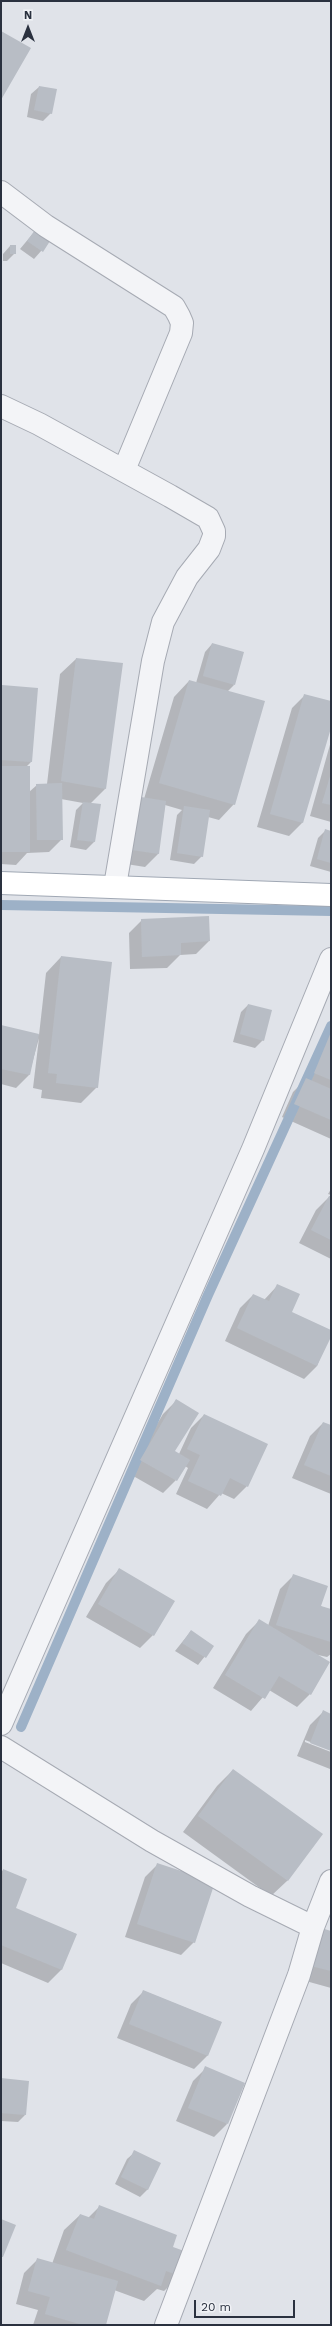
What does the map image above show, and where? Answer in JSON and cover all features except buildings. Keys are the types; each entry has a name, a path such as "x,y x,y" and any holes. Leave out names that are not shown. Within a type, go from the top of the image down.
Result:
{"main road":[{"path":"1,883 331,895"}],"street":[{"path":"1,192 46,226 174,307 179,316 182,323 181,333 124,470"},
{"path":"1,406 39,424 124,470 208,518 212,526 214,536 209,549 187,577 162,622 152,667 115,886"},
{"path":"1,1724 253,1149 331,958"},
{"path":"1,1748 152,1841 250,1896 314,1926"},
{"path":"166,2325 299,1975 314,1926 331,1881"}],"waterway":[{"path":"1,905 331,911"},
{"path":"21,1727 208,1295 331,1026"}]}
